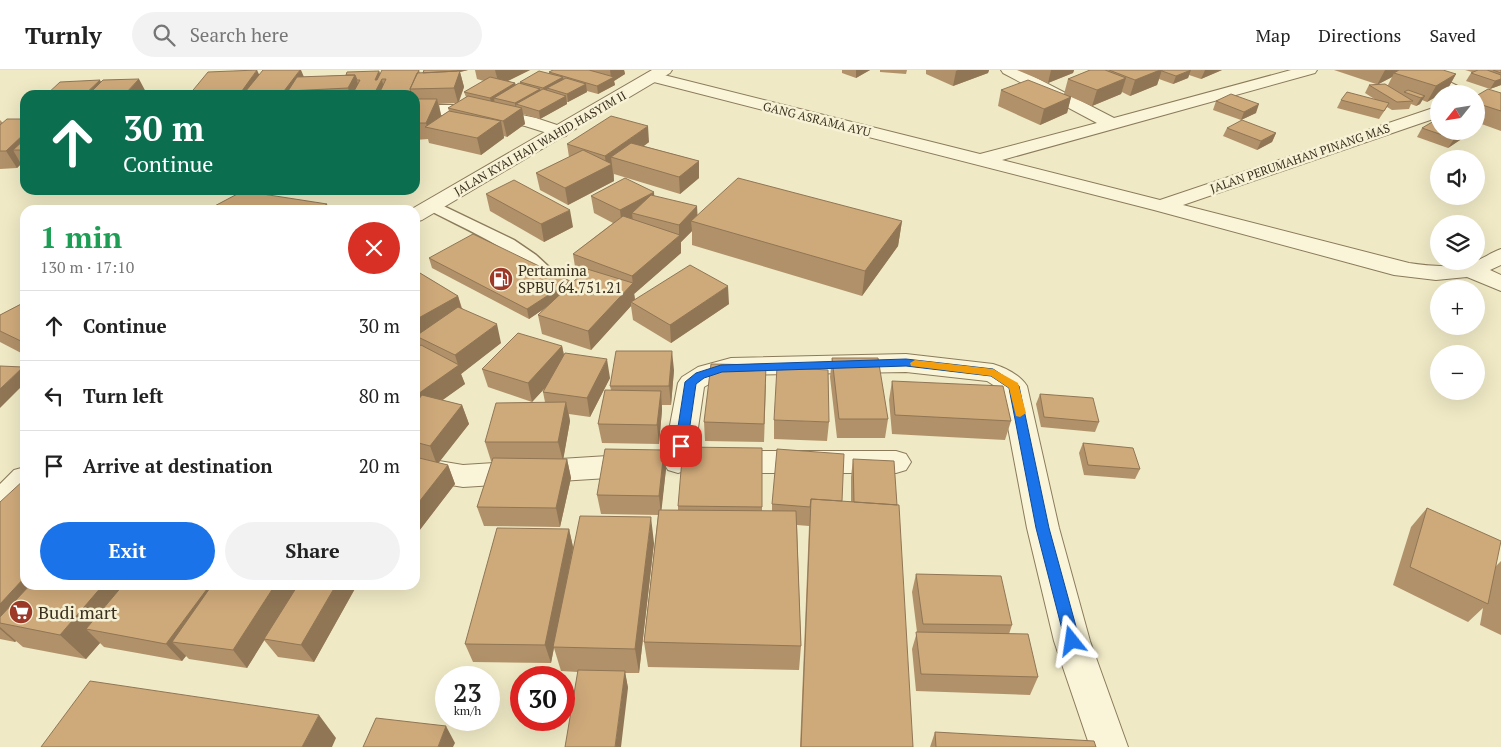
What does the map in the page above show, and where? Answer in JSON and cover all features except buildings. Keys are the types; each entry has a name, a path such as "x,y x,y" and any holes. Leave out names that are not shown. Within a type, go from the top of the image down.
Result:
{"street":[{"path":"1009,70 1111,124"},
{"path":"983,160 1309,70"},
{"path":"1412,70 1442,85"},
{"name":"JALAN KYAI HAJI WAHID HASYIM II","path":"420,213 658,73"},
{"name":"GANG ASRAMA AYU","path":"658,73 1394,268 1423,273 1448,273 1471,270"},
{"path":"420,110 475,110 530,122 560,132"},
{"name":"JALAN PERUMAHAN PINANG MAS","path":"1161,206 1430,114"},
{"path":"1485,263 1501,256"},
{"path":"1471,270 1501,284"},
{"path":"678,462 691,382 700,376 721,368 738,366 906,363 976,369 993,372 1006,380 1014,386 1043,528 1072,641 1109,747"},
{"path":"420,469 463,476 678,462 896,462"},
{"path":"0,503 20,483"}],"lane":[{"path":"433,206 508,244 530,259 554,280"}],"slow traffic":[{"path":"915,363 993,372 1014,386 1020,413"}],"place":[{"name":"Pertamina SPBU 64.751.21","path":"501,279"},
{"name":"Budi mart","path":"21,612"}],"route":[{"path":"681,446 691,382 700,376 721,368 738,366 906,363 993,372 1014,386 1043,528 1072,641"}]}
